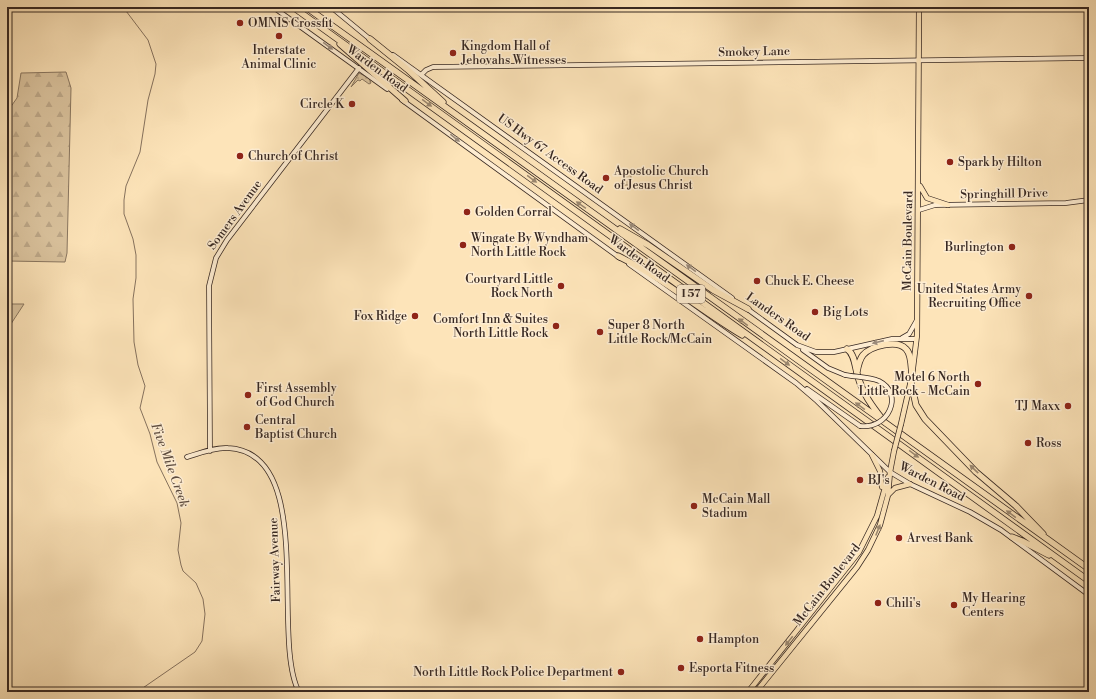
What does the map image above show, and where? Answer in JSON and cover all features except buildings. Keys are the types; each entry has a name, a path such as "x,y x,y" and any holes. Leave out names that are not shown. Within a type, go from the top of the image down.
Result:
{"highway":[{"name":"I 57","path":"293,7 1089,581"},
{"name":"I 57","path":"306,7 1089,569"},
{"path":"319,25 405,101"},
{"path":"370,39 407,69 455,114"},
{"path":"596,215 648,245 713,290 748,309"},
{"path":"618,256 642,268 722,323 773,353"},
{"path":"856,372 861,357 869,350 898,344 904,347 909,354 912,376"},
{"path":"847,349 852,354 856,372 867,398 887,425"},
{"path":"911,382 916,405 925,419 976,472 1016,506 1053,544"},
{"path":"1012,538 1022,541 1065,564"}],"main road":[{"name":"Warden Road","path":"273,7 796,383 817,401 890,472 910,484 970,512 1012,538 1089,595"},
{"name":"US Hwy 67 Access Road","path":"331,7 370,39 422,74 666,250"},
{"name":"McCain Boulevard","path":"756,692 864,557 879,529 888,495 894,451 911,382 916,339 919,210 919,7"},
{"name":"Smokey Lane","path":"422,74 426,70 433,67 1089,58"},
{"name":"Somers Avenue","path":"210,451 209,286 216,258 226,240 359,68"},
{"path":"919,182 922,191 927,198 948,205"},
{"name":"Springhill Drive","path":"919,210 936,205 1066,203 1089,200"},
{"name":"Landers Road","path":"666,250 797,345 808,350 821,353 901,339 916,339"},
{"path":"901,339 909,334 917,320"},
{"path":"796,383 860,426 870,427 877,425 886,417 891,407 888,389 879,381 845,375 828,368 797,345"},
{"name":"Fairway Avenue","path":"187,456 234,448 254,457 267,471 280,498 284,518 287,554 287,628 293,674 299,692"},
{"path":"872,455 880,471 882,492"},
{"name":"McCain Boulevard","path":"748,692 859,552 877,516 882,492 890,472"},
{"path":"888,495 895,488 910,484"}],"green space":[{"path":"66,72 71,88 67,253 65,262 7,261 7,112 17,98 21,73"},
{"path":"359,73 369,78 371,83 369,84 362,79 360,81 358,80 351,87"},
{"path":"623,171 631,172 631,185 622,185"},
{"path":"7,304 24,304 7,330"}],"waterway":[{"name":"Five Mile Creek","path":"123,7 148,40 156,64 148,100 140,152 126,186 124,200 124,214 133,239 136,255 136,278 133,299 134,342 138,365 145,386 140,408 150,434 157,462 177,503 181,523 178,550 181,565 183,571 196,583 203,599 205,614 202,641 195,652 137,692"}],"place":[{"name":"OMNIS Crossfit","path":"240,23"},
{"name":"Interstate Animal Clinic","path":"279,36"},
{"name":"Kingdom Hall of Jehovahs Witnesses","path":"453,53"},
{"name":"Circle K","path":"352,104"},
{"name":"Church of Christ","path":"240,156"},
{"name":"Spark by Hilton","path":"950,162"},
{"name":"Apostolic Church of Jesus Christ","path":"606,178"},
{"name":"Golden Corral","path":"467,212"},
{"name":"Wingate By Wyndham North Little Rock","path":"463,245"},
{"name":"Burlington","path":"1012,247"},
{"name":"Chuck E. Cheese","path":"757,281"},
{"name":"Courtyard Little Rock North","path":"561,286"},
{"name":"United States Army Recruiting Office","path":"1029,296"},
{"name":"Big Lots","path":"815,312"},
{"name":"Fox Ridge","path":"415,316"},
{"name":"Comfort Inn & Suites North Little Rock","path":"556,326"},
{"name":"Super 8 North Little Rock/McCain","path":"600,332"},
{"name":"Motel 6 North Little Rock - McCain","path":"978,384"},
{"name":"First Assembly of God Church","path":"248,395"},
{"name":"TJ Maxx","path":"1068,406"},
{"name":"Central Baptist Church","path":"247,427"},
{"name":"Ross","path":"1028,443"},
{"name":"BJ's","path":"860,480"},
{"name":"McCain Mall Stadium","path":"694,506"},
{"name":"Arvest Bank","path":"899,538"},
{"name":"Chili's","path":"878,603"},
{"name":"My Hearing Centers","path":"954,605"},
{"name":"Hampton","path":"700,639"},
{"name":"Esporta Fitness","path":"681,668"},
{"name":"North Little Rock Police Department","path":"621,672"}]}
